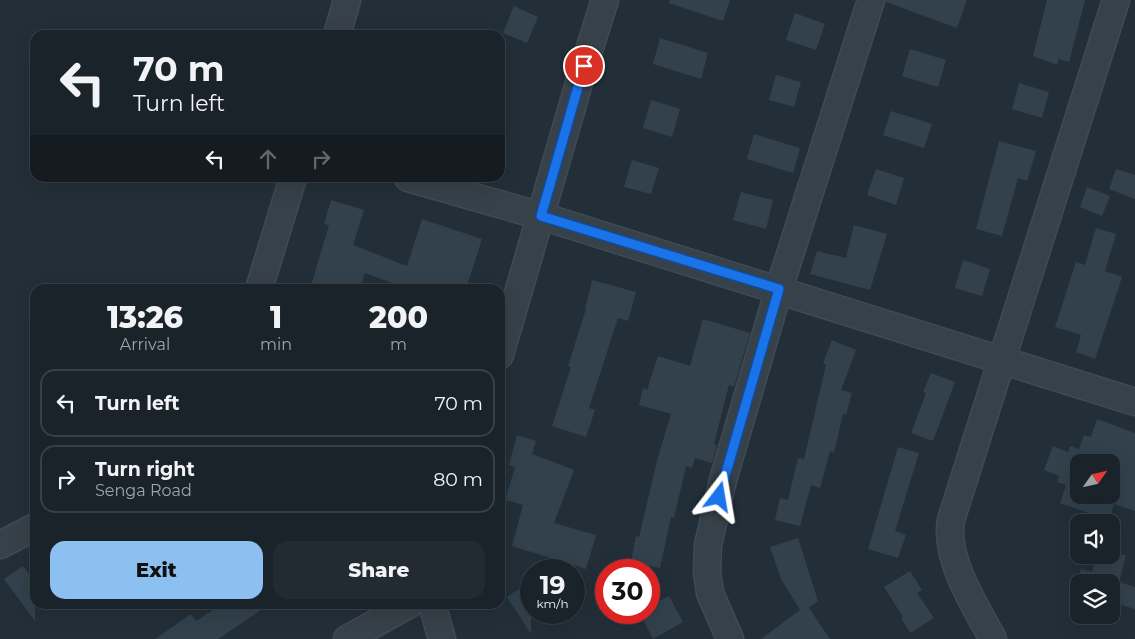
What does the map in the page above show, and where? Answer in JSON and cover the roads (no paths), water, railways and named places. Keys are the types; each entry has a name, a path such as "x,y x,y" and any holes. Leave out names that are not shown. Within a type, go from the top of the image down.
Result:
{"street":[{"path":"338,30 347,0"},
{"path":"505,338 605,0"},
{"path":"730,639 710,593 707,572 708,545 723,480 779,289 872,0"},
{"path":"993,639 955,563 951,550 950,528 1116,0"},
{"path":"261,284 292,182"},
{"path":"422,182 541,216 779,289 1135,402"},
{"path":"0,545 30,530"},
{"path":"347,639 401,609"},
{"path":"433,609 442,639"}]}
